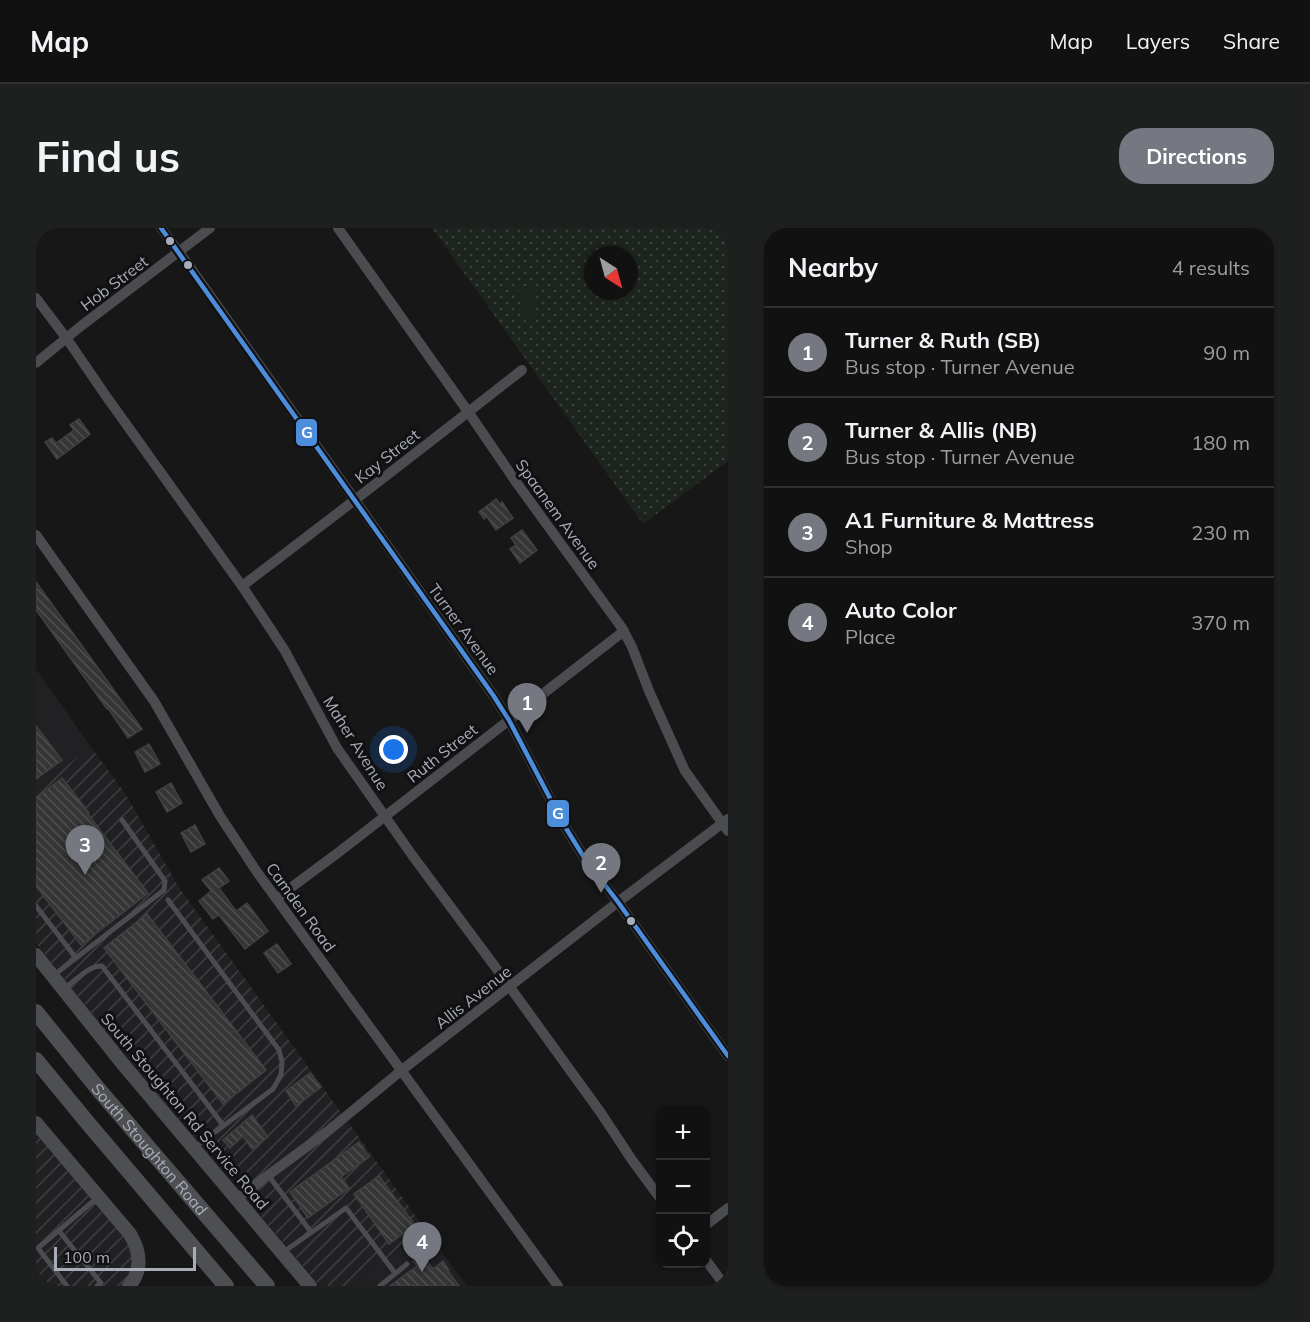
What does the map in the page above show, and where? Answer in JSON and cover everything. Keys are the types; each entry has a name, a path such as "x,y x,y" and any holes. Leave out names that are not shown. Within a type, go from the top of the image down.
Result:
{"main road":[{"name":"South Stoughton Road","path":"36,1012 99,1090 267,1286"},
{"name":"South Stoughton Road","path":"36,1060 226,1286"},
{"path":"208,1266 236,1286"}],"street":[{"name":"Turner Avenue","path":"161,228 475,669 509,720 564,825 585,859 728,1056"},
{"name":"Hob Street","path":"36,363 210,228"},
{"name":"Spaanem Avenue","path":"338,228 516,482 624,631 685,771 726,824"},
{"name":"Maher Avenue","path":"36,298 242,586 285,651 337,748 656,1192"},
{"name":"Kay Street","path":"242,586 522,370"},
{"name":"Camden Road","path":"36,535 154,701 220,816 257,872 558,1286"},
{"name":"Ruth Street","path":"277,898 624,631"},
{"name":"Allis Avenue","path":"236,1199 328,1131 402,1070 618,902 726,824"},
{"name":"South Stoughton Rd Service Road","path":"36,955 122,1063 310,1286"},
{"path":"36,1123 130,1234 139,1256 137,1272 129,1286"},
{"path":"710,1222 728,1209"},
{"path":"710,1266 725,1286"}],"lane":[{"path":"52,976 164,890 165,880 122,820"},
{"path":"168,900 279,1050 282,1062 281,1075 273,1089 194,1148"},
{"path":"36,906 76,958"},
{"path":"64,990 90,969 102,966 224,1125"},
{"path":"268,1175 311,1232"},
{"path":"67,1286 38,1248 98,1197"},
{"path":"282,1253 346,1208 395,1273"},
{"path":"59,1231 101,1283 98,1286"},
{"path":"380,1286 407,1264"}],"shaded area":[{"path":"432,228 728,228 728,461 643,524"},
{"path":"530,285 537,296 532,303 540,317 529,322 517,309 522,305 516,295 521,287"},
{"path":"36,669 91,747 36,789"},
{"path":"91,747 125,793 178,886 425,1229 350,1286 320,1286 111,1038 36,943 36,789"},
{"path":"36,1123 136,1243 129,1286 36,1286"},
{"path":"425,1229 467,1286 350,1286"}],"building":[{"path":"79,419 90,434 57,459 45,442 52,438 56,443 74,430 70,425"},
{"path":"496,499 500,504 502,502 513,518 496,530 487,517 484,519 479,512"},
{"path":"522,530 537,550 520,563 510,549 516,545 511,538"},
{"path":"36,582 142,729 128,738 107,709 36,610"},
{"path":"36,726 62,760 36,779"},
{"path":"149,744 160,764 145,772 135,752"},
{"path":"62,778 148,893 81,945 36,886 36,798"},
{"path":"171,783 182,803 167,812 156,792"},
{"path":"195,825 205,844 191,852 181,833"},
{"path":"219,868 229,881 219,888 236,911 247,903 268,931 245,949 219,915 213,919 199,901 211,891 202,880"},
{"path":"147,914 266,1070 223,1104 104,948"},
{"path":"277,944 291,964 278,973 264,953"},
{"path":"310,1073 321,1087 296,1106 286,1091"},
{"path":"252,1115 268,1137 252,1149 243,1136 230,1148 223,1140"},
{"path":"359,1142 369,1157 341,1177 349,1188 308,1218 290,1192"},
{"path":"379,1176 415,1225 389,1244 354,1194"},
{"path":"422,1254 433,1269 443,1261 459,1286 390,1286 417,1266 413,1261"}],"transit line":[{"name":"G","path":"161,228 493,695 585,859 728,1056"}],"place":[{"name":"Turner & Ruth (SB)","path":"527,733"},
{"name":"A1 Furniture & Mattress","path":"85,875"},
{"name":"Turner & Allis (NB)","path":"601,893"},
{"name":"Auto Color","path":"422,1272"}]}
